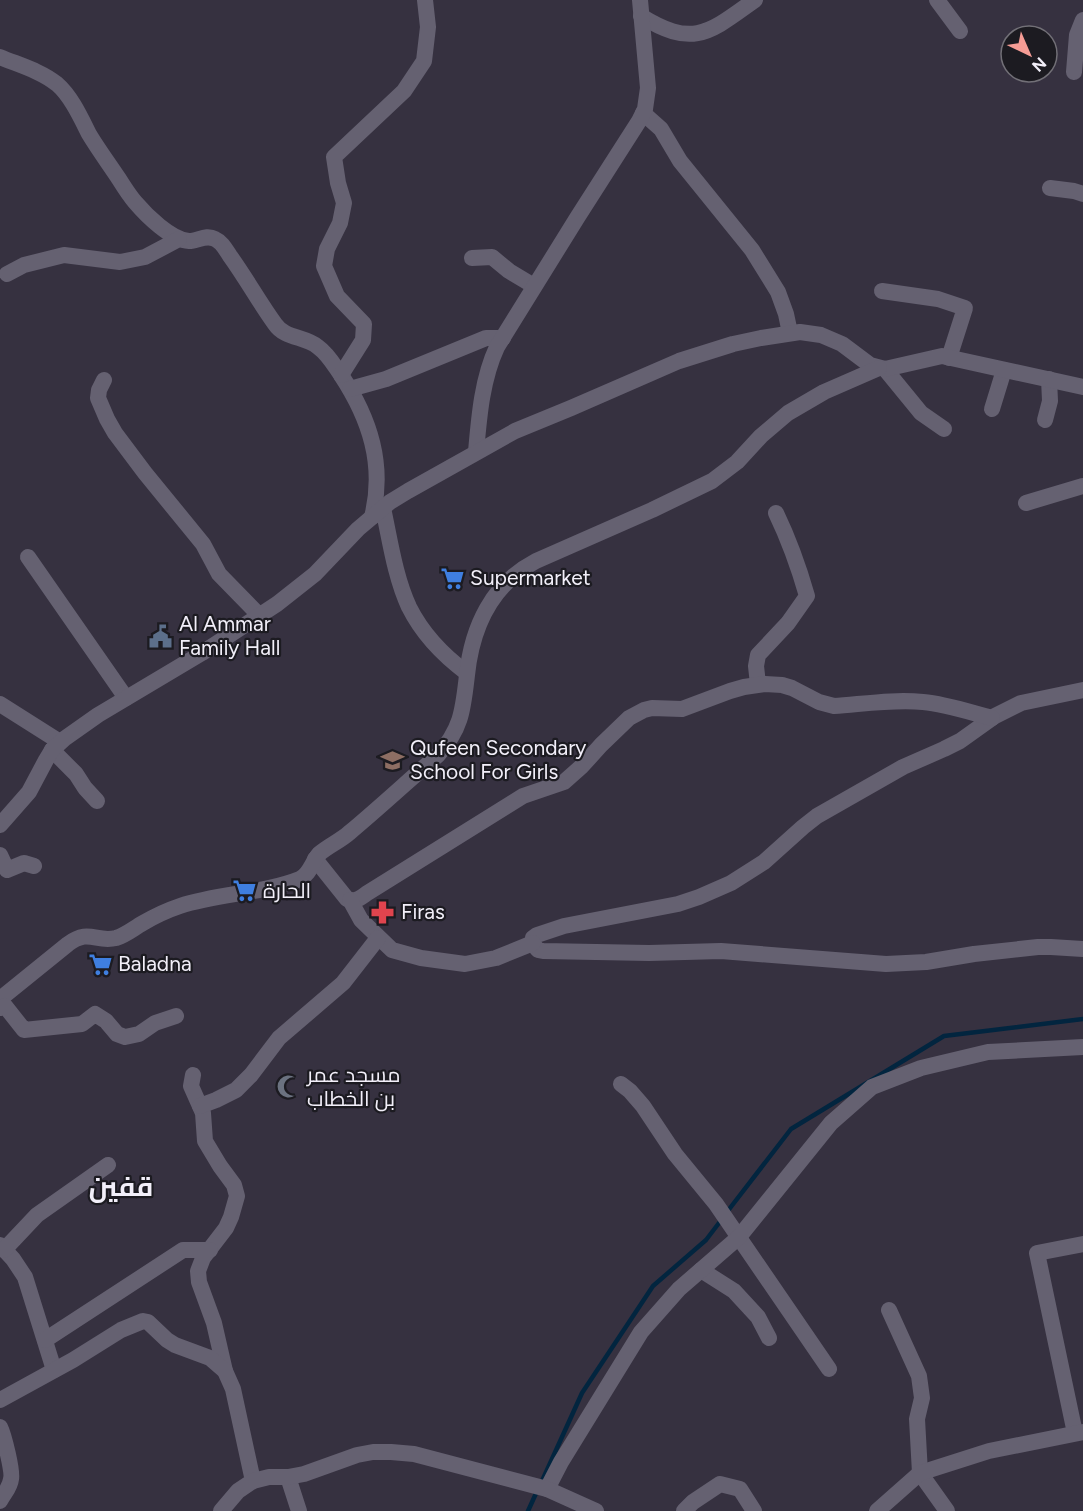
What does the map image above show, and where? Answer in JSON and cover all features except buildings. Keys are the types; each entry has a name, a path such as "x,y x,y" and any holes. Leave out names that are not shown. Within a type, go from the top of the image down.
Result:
{"street":[{"path":"345,382 363,340 364,324 337,296 324,266 327,249 340,224 344,203 333,157 404,91 424,61 428,27 425,0"},
{"path":"641,8 668,30 677,33 697,33 717,27 755,0"},
{"path":"937,0 960,31"},
{"path":"476,452 488,371 495,353 534,286 643,114 648,88 641,8"},
{"path":"1074,72 1077,35 1083,20"},
{"path":"0,57 44,75 58,86 134,201 169,233 179,239 190,241 207,237 218,241 278,328 320,348 345,382 364,417 374,446 377,513 404,595 416,620 430,638 467,673"},
{"path":"643,114 661,129 680,161 752,250 778,292 790,333"},
{"path":"1050,189 1083,194"},
{"path":"7,274 24,265 64,255 120,262 145,257 179,239"},
{"path":"472,258 492,257 509,271 534,286"},
{"path":"882,291 938,299 965,308 949,358"},
{"path":"0,825 29,792 56,746 98,715 260,616 296,590 377,513 408,490 515,431 679,361 733,344 790,333 811,333 832,339 863,361 882,368 921,413 944,429"},
{"path":"345,382 386,379 486,338 503,338"},
{"path":"0,999 78,938 93,936 114,939 178,906 300,879 324,850 350,832 438,755 453,736 461,716 471,652 482,616 507,581 530,564 558,550 652,510 705,484 736,462 788,413 824,392 882,368 941,356 1083,387"},
{"path":"992,409 1004,370"},
{"path":"104,380 98,398 115,433 203,544 219,574 260,616"},
{"path":"1045,420 1050,401 1049,380"},
{"path":"1026,503 1083,486"},
{"path":"758,684 756,666 758,655 788,623 807,596 803,580 776,513"},
{"path":"28,557 126,698"},
{"path":"350,900 358,900 523,796 564,782 629,718 652,708 682,709 730,691 758,684 772,684 792,688 826,705 924,702 992,718"},
{"path":"1083,690 1008,709 960,741 903,767 817,816 764,862 730,883 699,897 678,904 557,928 533,938 536,948 543,951 640,953 721,951 886,964 926,962 1030,948 1083,949"},
{"path":"0,704 56,746 85,788 97,801"},
{"path":"0,855 7,870 24,863 34,866"},
{"path":"315,859 345,897 350,900 361,920 392,950 421,958 465,964 496,958 533,943"},
{"path":"200,1106 236,1090 251,1075 279,1038 343,983 378,938"},
{"path":"0,1008 5,1006 24,1030 82,1024 95,1014 117,1034 125,1037 139,1034 155,1023 176,1016"},
{"path":"541,1487 561,1462 641,1332 679,1289 739,1237 831,1123 872,1087 921,1068 988,1052 1083,1047"},
{"path":"193,1075 192,1089 203,1113 207,1146 232,1182 237,1196 231,1217 223,1233 199,1264 198,1277 214,1323 225,1371 233,1389 253,1481"},
{"path":"621,1084 643,1106 675,1154 716,1204 829,1369"},
{"path":"54,1370 25,1277 14,1259 2,1247 37,1215 108,1165"},
{"path":"877,1511 920,1473 989,1451 1079,1433 1037,1253 1083,1244"},
{"path":"45,1340 183,1250 210,1250"},
{"path":"701,1270 734,1291 758,1317 769,1338"},
{"path":"889,1310 919,1376 922,1398 918,1419 920,1473 947,1511"},
{"path":"0,1400 89,1351 121,1330 145,1321 152,1324 175,1346 210,1358 225,1371"},
{"path":"0,1427 12,1473 9,1487 0,1501"},
{"path":"221,1511 238,1491 253,1481 313,1472 357,1455 391,1452 414,1454 541,1487 596,1511"},
{"path":"288,1477 299,1511"},
{"path":"684,1511 693,1502 720,1484 740,1489 754,1511"}],"waterway":[{"path":"727,1212 791,1129 944,1036 1083,1019"},
{"path":"542,1481 582,1393 653,1286 706,1240 722,1219"},
{"path":"528,1511 538,1489"}],"place":[{"name":"Supermarket","path":"452,578"},
{"name":"Al Ammar Family Hall","path":"161,636"},
{"name":"Qufeen Secondary School For Girls","path":"392,760"},
{"name":"الحارة","path":"245,891"},
{"name":"Firas","path":"383,912"},
{"name":"Baladna","path":"100,964"},
{"name":"مسجد عمر بن الخطاب","path":"289,1087"}],"district":[{"name":"قفين","path":"121,1187"}]}
